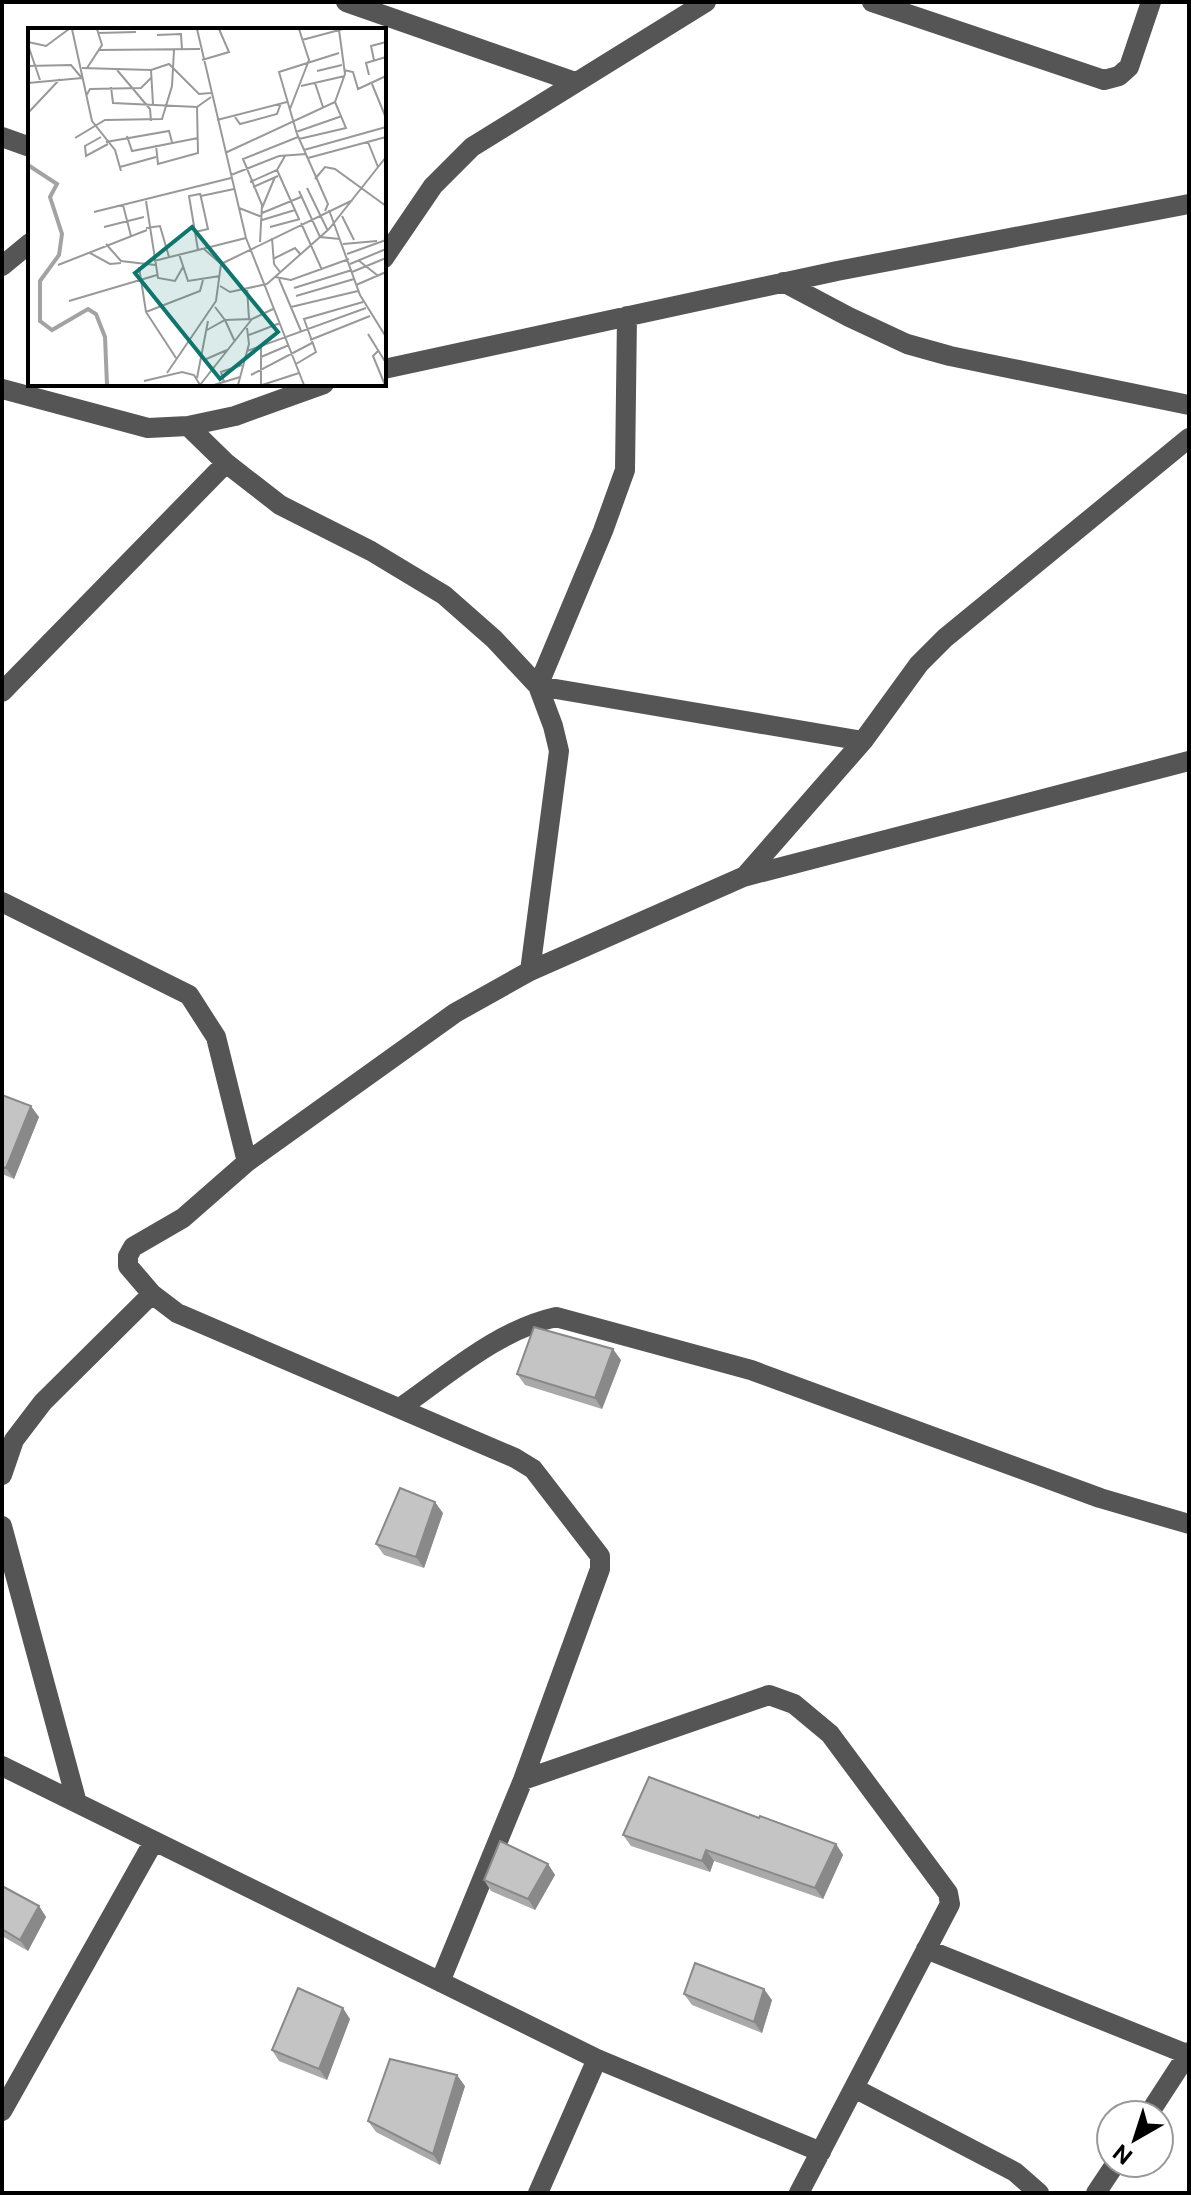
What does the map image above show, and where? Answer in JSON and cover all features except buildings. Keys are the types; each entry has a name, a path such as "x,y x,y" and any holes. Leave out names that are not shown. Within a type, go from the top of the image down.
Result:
{"street":[{"path":"346,2 575,82"},
{"path":"386,255 433,186 472,147 706,2"},
{"path":"872,2 1104,80 1119,76 1129,67 1151,2"},
{"path":"2,137 28,146"},
{"path":"386,369 783,282 1189,204"},
{"path":"2,266 28,245"},
{"path":"783,282 907,344 950,356 1189,405"},
{"path":"538,686 625,470 627,316"},
{"path":"2,389 148,428 188,426 235,416 318,386"},
{"path":"188,426 226,463 280,505 371,551 444,595 494,639 538,686 559,751 530,971"},
{"path":"743,877 863,741 919,664 945,638 1189,438"},
{"path":"2,692 226,463"},
{"path":"538,686 863,741"},
{"path":"440,1982 523,1780 600,1569 600,1556 533,1469 515,1458 177,1313 152,1294 128,1266 128,1256 133,1247 183,1218 247,1162 455,1013 530,971 743,877 1189,761"},
{"path":"2,902 189,995 216,1037 247,1162"},
{"path":"2,1475 8,1437 152,1294"},
{"path":"400,1408 500,1339 530,1323 556,1317 751,1370 1100,1498 1189,1524"},
{"path":"2,1526 77,1803"},
{"path":"523,1780 769,1695 794,1704 830,1734 948,1893 950,1904 799,2193"},
{"path":"2,1766 597,2059 821,2152"},
{"path":"4,2102 154,1841"},
{"path":"926,1949 1189,2054 1159,2099"},
{"path":"538,2193 597,2059"},
{"path":"854,2088 1015,2172 1039,2193"}]}
